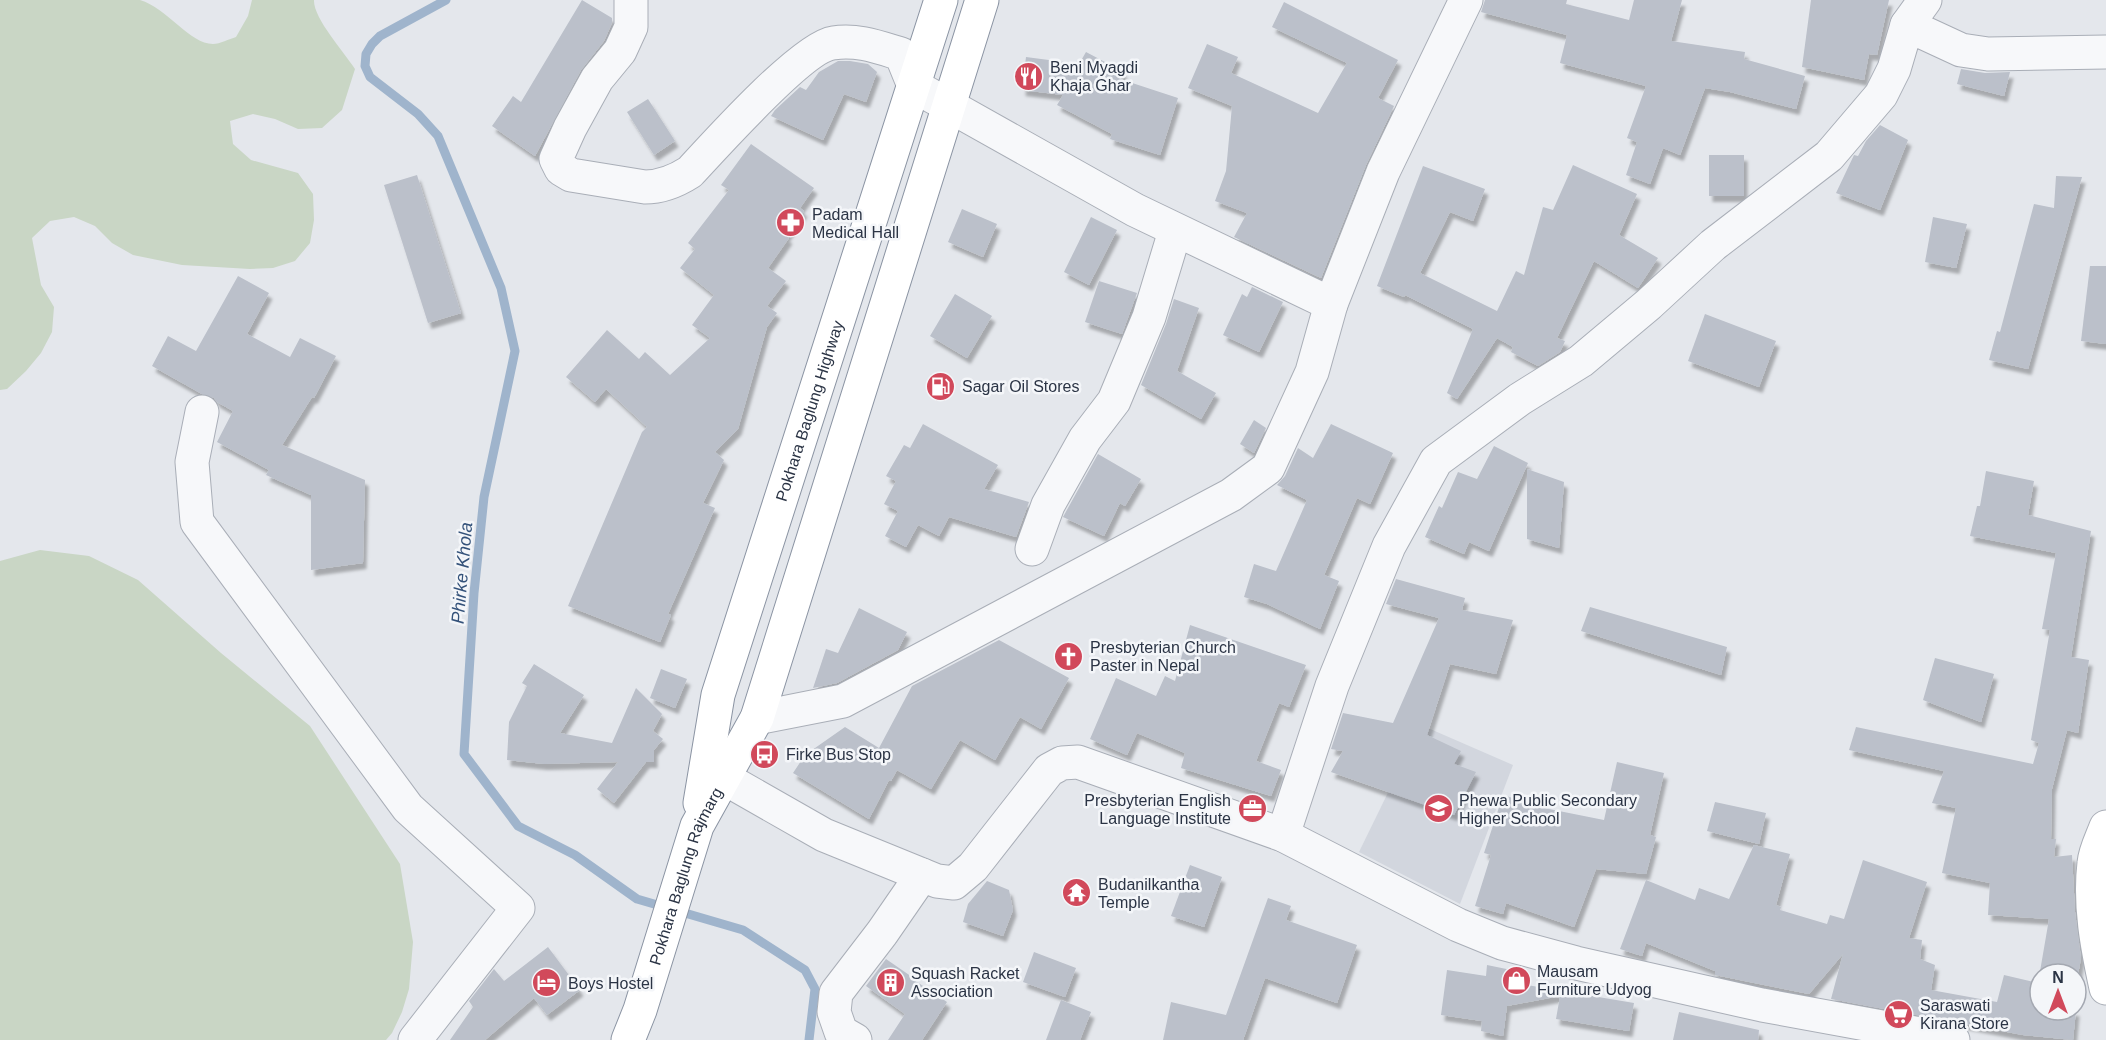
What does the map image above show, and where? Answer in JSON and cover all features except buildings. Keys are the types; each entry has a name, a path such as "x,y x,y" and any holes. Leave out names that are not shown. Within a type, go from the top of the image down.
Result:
{"main road":[{"name":"Pokhara Baglung Highway","path":"697,826 718,695 941,0"},
{"path":"724,778 756,718 982,0"},
{"name":"Pokhara Baglung Rajmarg","path":"638,1025 697,826 724,778"},
{"path":"2106,827 2094,861 2093,904 2096,943 2106,988"},
{"path":"628,1040 638,1025"}],"street":[{"path":"631,0 631,27 620,51 597,80 570,128 556,159 561,169 571,175 645,188 657,188 680,179 690,172 739,119 812,52 831,43 856,41 901,54 914,86 1174,231 1331,304"},
{"path":"756,718 843,701 1231,495 1268,468 1312,372 1331,304 1383,172 1466,0"},
{"path":"1283,835 1332,686 1389,546 1436,461 1520,399 1581,361 1649,304 1713,245 1828,156 1881,95 1916,13 1961,50 1988,54 2106,52"},
{"path":"1032,549 1048,505 1085,439 1114,401 1149,317 1174,231"},
{"path":"202,412 192,462 197,522 408,808 518,908 415,1040"},
{"path":"724,778 824,835 937,881 954,883 973,867 1049,770 1062,763 1078,762 1283,835 1458,925 1502,942 1576,963 1762,1005 1953,1040"},
{"path":"855,1040 841,1032 834,1012 836,993 882,933 922,875"}],"shaded area":[{"name":"Phewa Public Secondary Higher School","path":"1421,725 1513,765 1460,904 1359,852"}],"green space":[{"path":"0,0 140,0 160,10 196,38 213,44 236,37 248,16 252,0 314,0 318,16 355,69 342,110 322,128 298,129 275,119 253,114 230,121 233,144 251,160 298,173 313,194 314,220 310,243 295,261 273,268 182,265 133,255 112,243 95,226 74,217 50,221 32,238 41,285 54,307 52,332 41,353 26,371 7,389 0,390"},
{"path":"40,550 89,556 138,580 221,653 310,726 400,864 413,942 409,989 402,1012 386,1040 0,1040 0,561"}],"waterway":[{"name":"Phirke Khola","path":"446,0 380,36 366,54 365,66 370,77 418,114 438,136 501,288 515,351 484,497 474,593 464,754 518,826 575,855 637,899 743,930 805,970 815,989 809,1040"}],"place":[{"name":"Beni Myagdi Khaja Ghar","path":"1029,76"},
{"name":"Padam Medical Hall","path":"791,223"},
{"name":"Sagar Oil Stores","path":"941,386"},
{"name":"Presbyterian Church Paster in Nepal","path":"1069,656"},
{"name":"Firke Bus Stop","path":"765,754"},
{"name":"Presbyterian English Language Institute","path":"1252,809"},
{"name":"Phewa Public Secondary Higher School","path":"1438,809"},
{"name":"Budanilkantha Temple","path":"1077,893"},
{"name":"Mausam Furniture Udyog","path":"1516,980"},
{"name":"Squash Racket Association","path":"890,982"},
{"name":"Boys Hostel","path":"547,983"},
{"name":"Saraswati Kirana Store","path":"1899,1014"}]}
